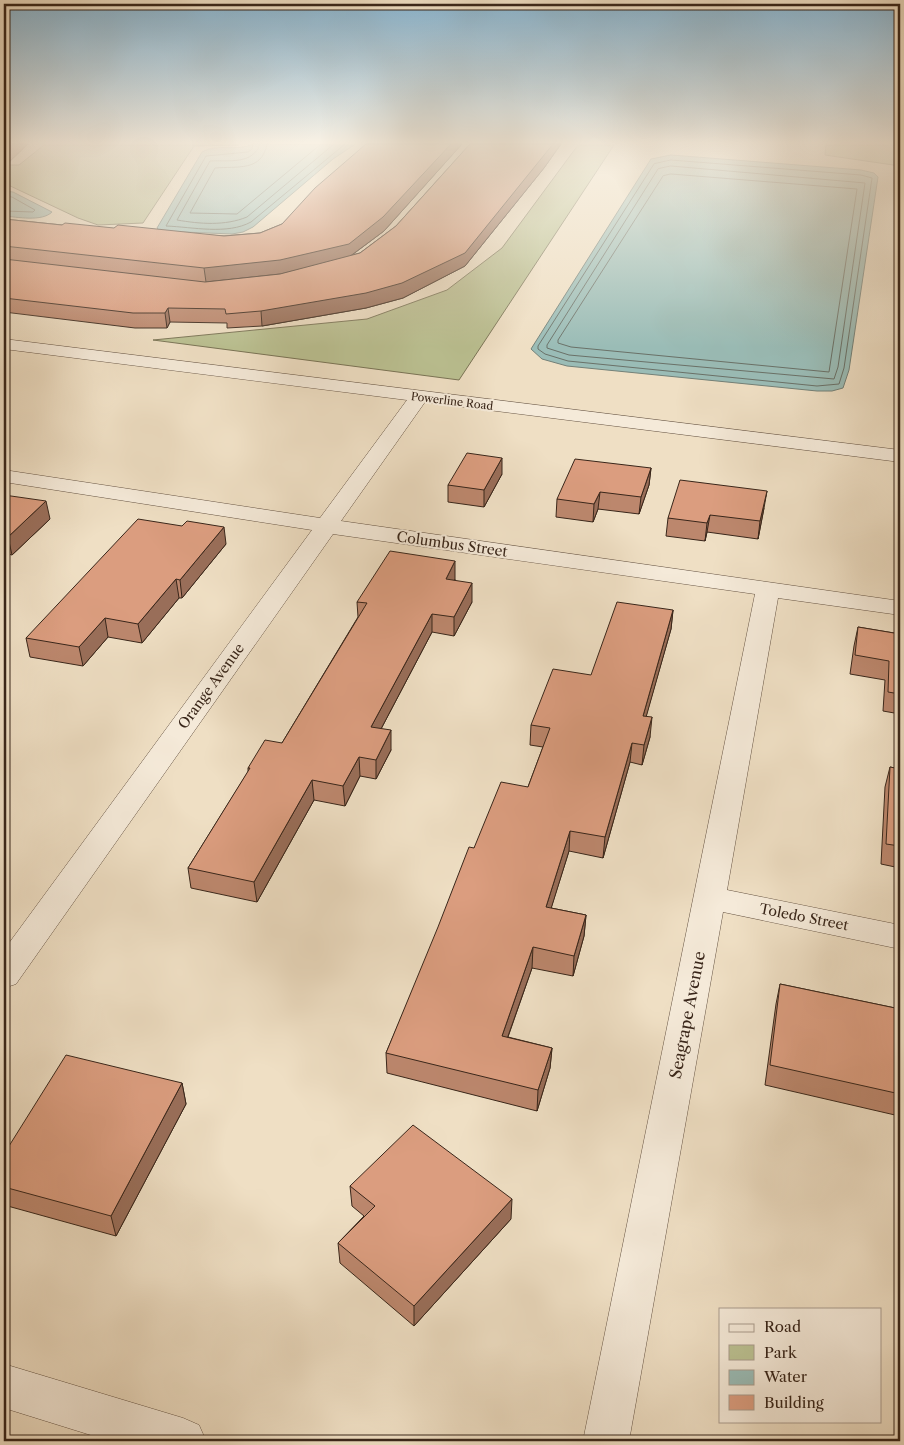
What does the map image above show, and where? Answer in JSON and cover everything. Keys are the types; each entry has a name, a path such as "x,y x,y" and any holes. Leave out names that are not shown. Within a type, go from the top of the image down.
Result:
{"street":[{"name":"Powerline Road","path":"4,344 900,456"},
{"name":"Orange Avenue","path":"4,975 419,397"},
{"name":"Columbus Street","path":"4,476 326,526 900,608"},
{"name":"Seagrape Avenue","path":"606,1441 768,588"},
{"name":"Toledo Street","path":"708,898 900,937"},
{"path":"4,1386 184,1441"}],"green space":[{"path":"64,211 151,211 143,223 98,225"},
{"path":"529,211 570,211 459,380 153,340 367,319 447,290 502,248"}],"water":[{"path":"4,211 52,212 36,218 4,216"},
{"path":"167,211 271,211 253,227 243,232 232,234 160,231 157,228"},
{"path":"618,211 873,211 849,370 843,388 832,391 817,391 567,366 542,359 531,349"}],"building":[{"path":"294,211 388,211 349,244 280,260 204,268 4,246 4,219 114,228 118,225 224,236 260,233 282,224"},
{"path":"409,211 499,211 465,253 402,283 366,293 261,311 226,314 225,309 168,308 165,313 133,313 4,298 4,259 205,282 280,274 360,253 396,226"},
{"path":"467,453 502,458 484,490 448,485"},
{"path":"575,459 651,468 641,497 600,492 594,504 557,499"},
{"path":"680,480 767,491 760,521 710,515 707,523 668,518"},
{"path":"4,495 46,501 8,537 4,536"},
{"path":"138,519 182,526 187,521 224,527 180,580 176,579 138,624 105,618 79,647 26,638"},
{"path":"390,551 455,561 446,579 472,583 454,617 432,614 371,727 391,730 376,760 359,757 343,786 312,780 254,882 188,868 250,768 248,768 265,740 282,743 367,603 357,602"},
{"path":"617,602 673,610 643,716 652,717 644,745 632,743 605,837 570,831 546,907 586,915 574,956 533,947 502,1036 552,1048 538,1090 386,1053 469,847 474,848 501,782 528,787 550,728 531,725 553,669 591,675"},
{"path":"858,627 900,634 900,694 888,692 889,661 855,655"},
{"path":"890,767 900,769 900,846 886,844"},
{"path":"780,984 900,1009 900,1094 770,1065"},
{"path":"66,1055 182,1083 111,1216 4,1187 4,1154"},
{"path":"413,1125 512,1199 414,1306 338,1243 375,1206 350,1186"}]}
